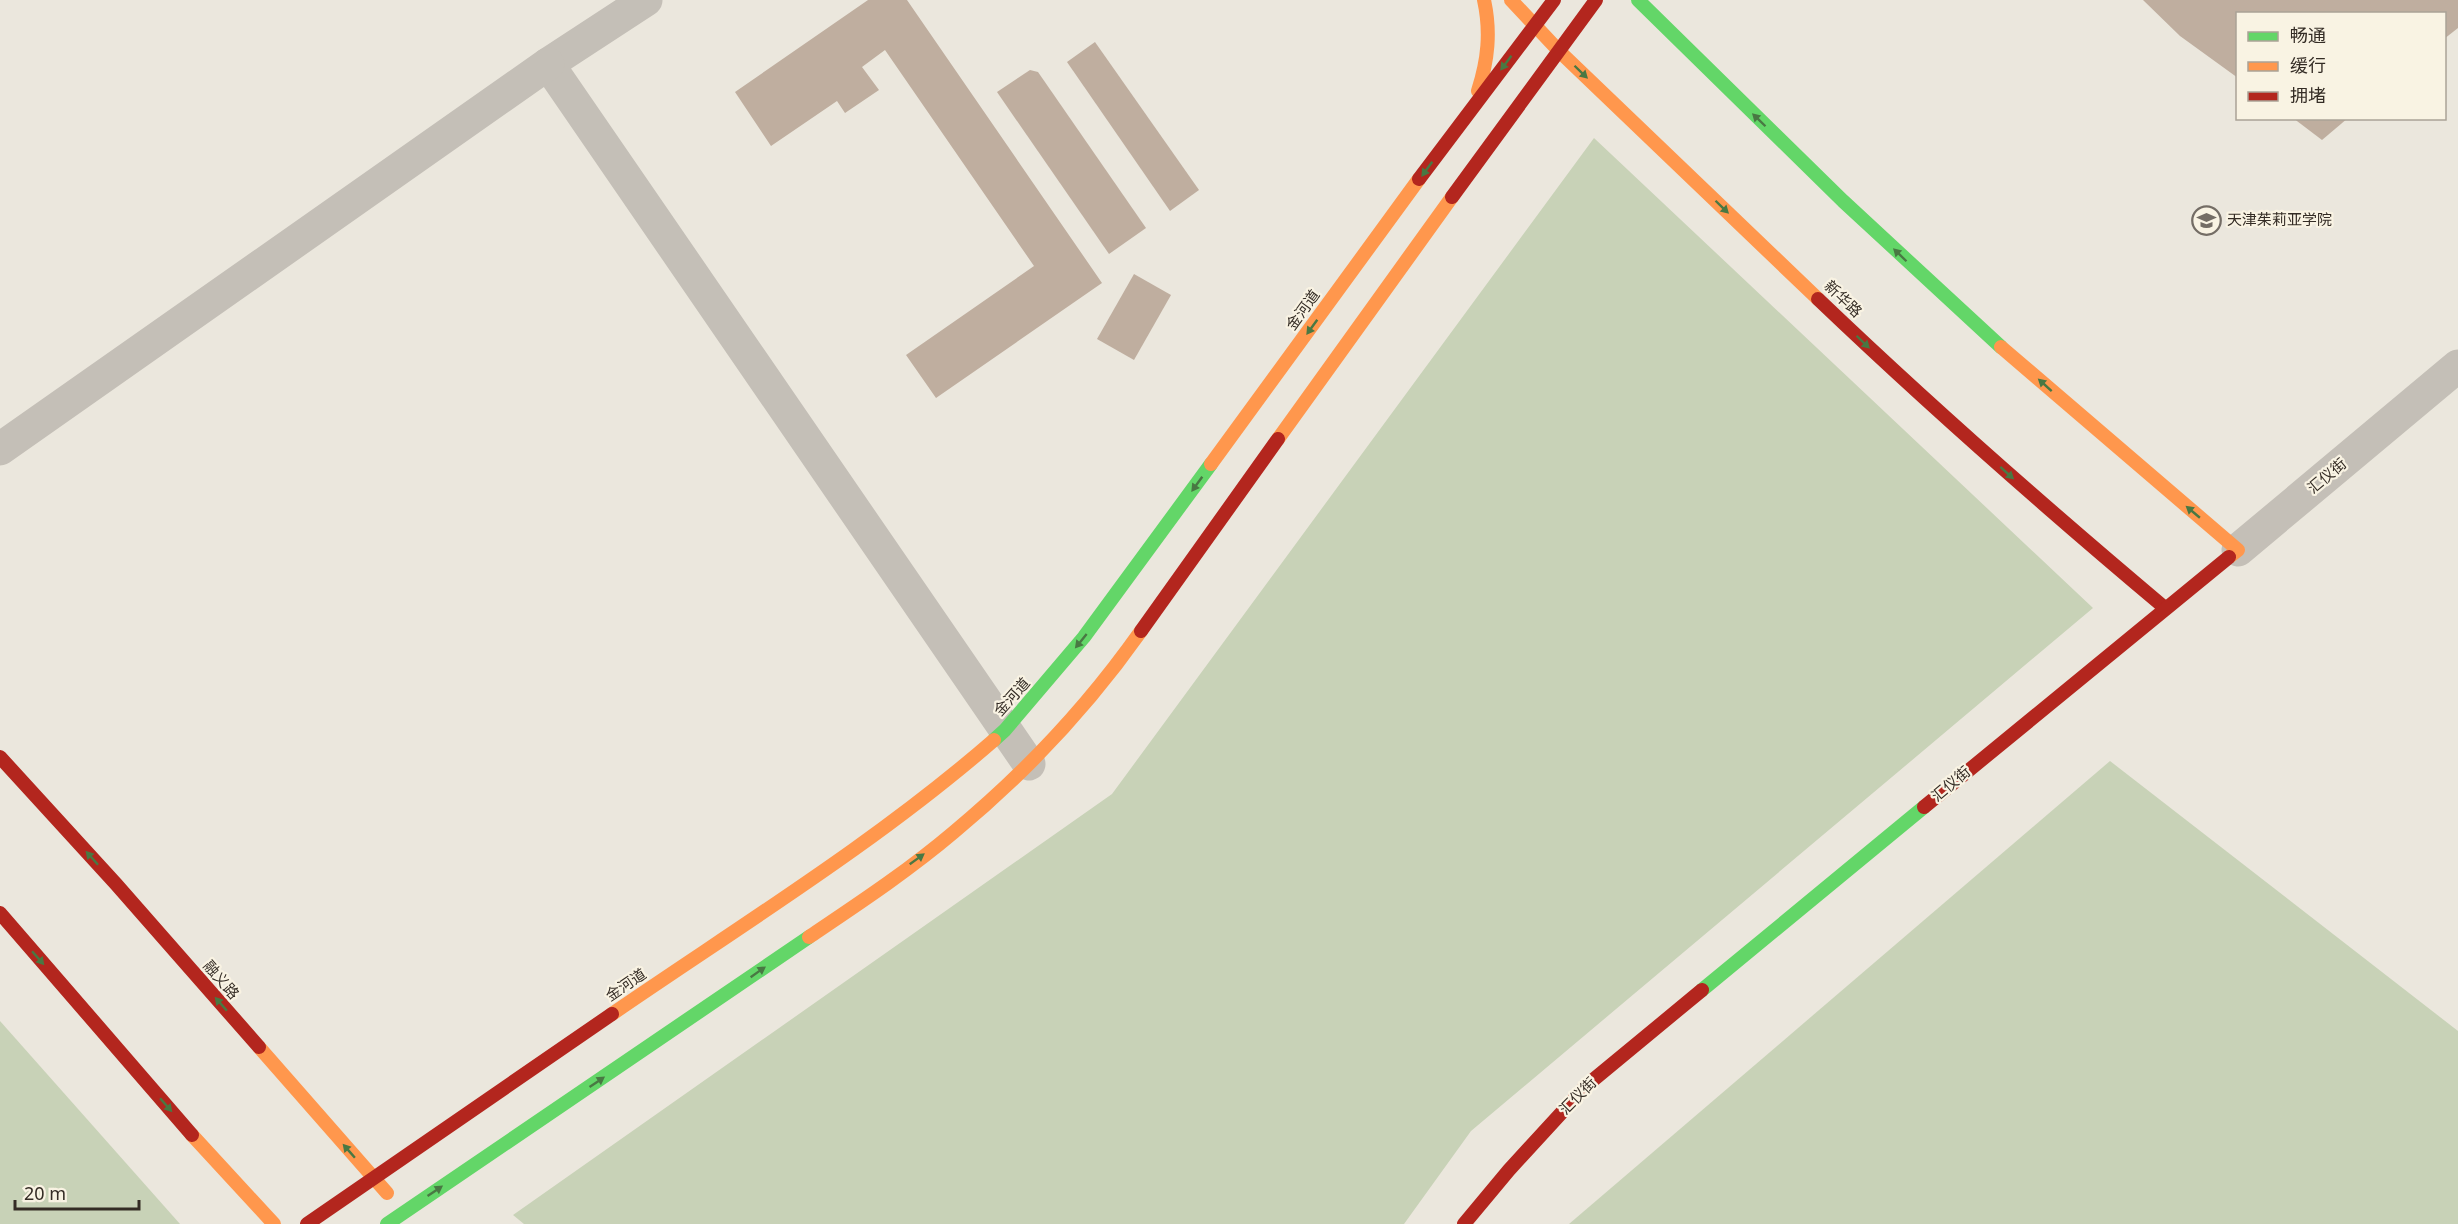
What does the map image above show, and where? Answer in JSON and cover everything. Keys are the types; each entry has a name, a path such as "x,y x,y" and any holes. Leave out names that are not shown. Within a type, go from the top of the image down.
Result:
{"street":[{"path":"0,449 548,64 646,0"},
{"path":"1461,122 1478,90 1488,62 1490,33 1484,0"},
{"name":"新华路","path":"1511,0 1559,51 1900,377 2034,497 2165,608"},
{"name":"金河道","path":"307,1224 890,823 959,770 1005,729 1061,666 1122,587 1461,122 1554,0"},
{"path":"386,1224 714,1003 893,877 952,834 1029,764 1073,718 1114,669 1412,252 1596,0"},
{"path":"1638,0 1913,267 2073,411 2238,550"},
{"path":"548,64 1029,764"},
{"name":"汇仪街","path":"1464,1224 1509,1170 1587,1085 2238,550 2458,366"},
{"name":"融义路","path":"0,757 116,884 373,1178 398,1194 405,1212 418,1224"},
{"path":"0,913 189,1132 274,1224"},
{"path":"416,1165 462,1117"},
{"path":"386,1224 398,1194"}],"green space":[{"path":"1594,138 2093,608 1471,1131 1404,1224 524,1224 513,1215 1112,794"},
{"path":"2110,761 2458,1031 2458,1224 1569,1224"},
{"path":"0,1021 180,1224 0,1224"}],"building":[{"path":"868,0 907,0 1102,283 936,398 906,355 1034,266 885,50 862,67 879,90 845,113 837,101 771,146 735,92"},
{"path":"2143,0 2458,0 2458,28 2446,37 2446,12 2236,12 2236,77 2180,36"},
{"path":"1095,42 1199,190 1170,211 1067,62"},
{"path":"1030,70 1038,72 1146,228 1109,254 997,92"},
{"path":"2296,120 2346,120 2322,140"},
{"path":"1134,274 1171,295 1134,360 1097,339"}],"traffic: fast":[{"path":"1638,0 1843,201 2001,347"},
{"path":"994,740 1084,637 1211,464"},
{"path":"1702,990 1924,807"},
{"path":"387,1224 809,937"}],"traffic: slow":[{"path":"1478,91 1487,46 1484,0"},
{"path":"1511,0 1559,51 1818,299"},
{"path":"1211,464 1419,179"},
{"path":"1278,439 1452,197"},
{"path":"2001,347 2238,550 2229,557"},
{"path":"809,937 919,860 1005,787 1077,712 1141,631"},
{"path":"612,1014 855,848 903,813 994,740"},
{"path":"259,1047 387,1193"},
{"path":"192,1135 274,1224"}],"traffic: jam":[{"path":"1419,179 1554,0"},
{"path":"1452,197 1596,0"},
{"path":"1818,299 1989,456 2165,608"},
{"path":"1141,631 1278,439"},
{"path":"1924,807 2229,557"},
{"path":"0,757 116,884 259,1047"},
{"path":"0,913 192,1135"},
{"path":"1464,1224 1509,1170 1587,1085 1702,990"},
{"path":"307,1224 612,1014"}],"place":[{"name":"天津茱莉亚学院","path":"2206,220"}]}
